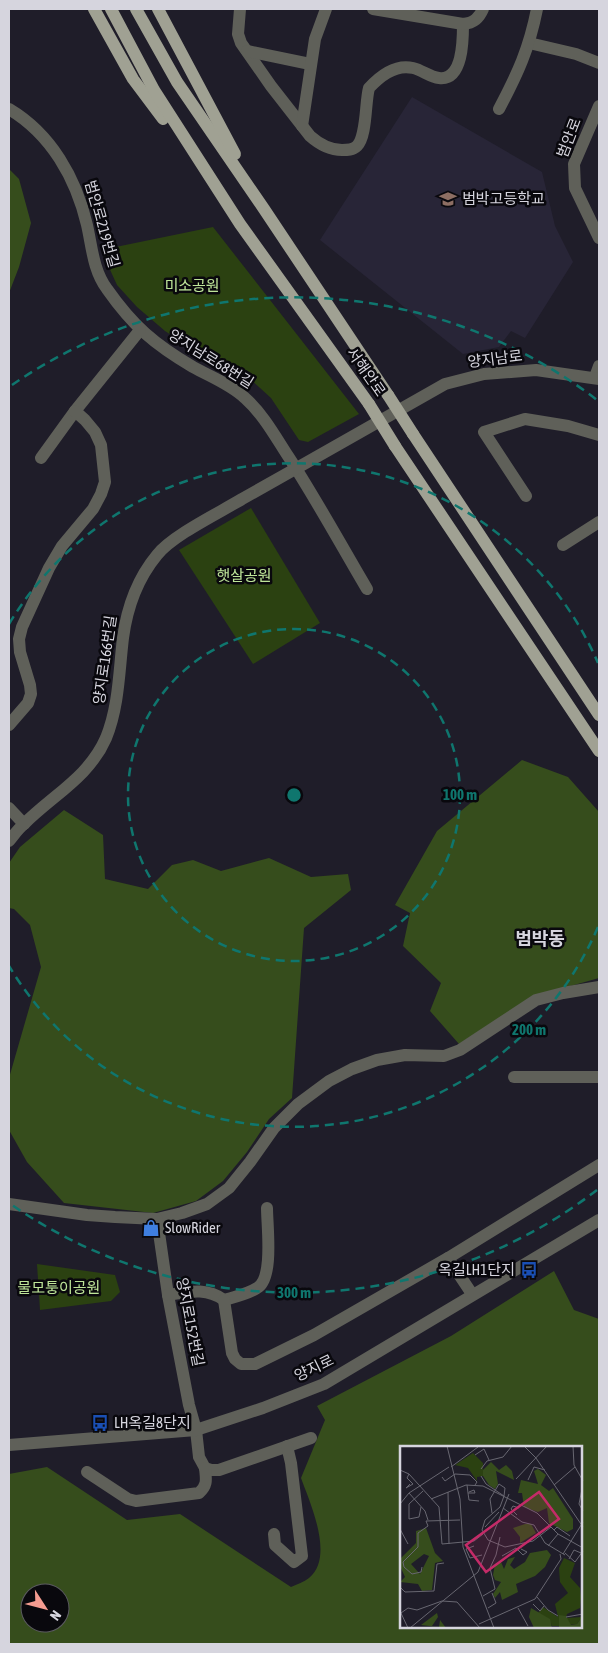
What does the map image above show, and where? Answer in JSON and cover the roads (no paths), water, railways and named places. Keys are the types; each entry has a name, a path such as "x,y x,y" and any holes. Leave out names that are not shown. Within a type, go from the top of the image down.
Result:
{"main road":[{"path":"94,9 133,79 240,224"},
{"name":"서해안로","path":"111,9 154,90 240,224 369,404 395,446 599,751"},
{"name":"서해안로","path":"136,9 178,82 388,395 599,715"},
{"path":"158,9 264,209"}],"street":[{"path":"240,9 238,34 247,51 302,126 318,143 337,150 352,149 358,145 362,137 369,88 388,72 401,68 413,68 439,78 454,73 458,65 462,46 463,24"},
{"path":"302,126 315,39 326,9"},
{"path":"373,9 412,12 463,24 470,23 478,18 483,9"},
{"path":"498,109 517,76 530,43 537,9"},
{"path":"530,43 576,54 599,63"},
{"path":"247,51 310,64"},
{"name":"범안로","path":"599,106 574,164 575,188 599,238"},
{"name":"범안로219번길","path":"9,109 24,119 42,136 66,167 81,200 95,267 100,278 130,320 140,330"},
{"path":"41,458 75,411 140,330"},
{"name":"양지남로68번길","path":"140,330 170,353 246,398 263,418 296,468 368,589"},
{"name":"양지남로","path":"296,468 446,384 484,374 536,370 598,374"},
{"path":"9,725 28,703 31,694 20,652 22,627 62,546 93,509 106,482 101,445 95,432 75,411"},
{"path":"526,496 484,432 524,419 568,426 599,435"},
{"name":"양지로166번길","path":"9,841 24,824 82,775 97,756 106,738 113,716 118,691 123,636 128,612 137,588 158,554 193,528 296,468"},
{"path":"563,545 599,522"},
{"path":"9,808 24,824"},
{"path":"9,1204 87,1215 158,1219 182,1214 207,1204 229,1188 274,1128 298,1104 329,1081 352,1069 377,1060 405,1055 444,1056 460,1050 536,1000 599,987"},
{"path":"514,1077 599,1077"},
{"path":"168,1295 202,1290 211,1292 224,1300 232,1353 241,1364 255,1364 314,1335 448,1258 599,1165"},
{"path":"224,1300 258,1288 266,1278 268,1269 267,1208"},
{"name":"양지로152번길","path":"158,1219 168,1295 189,1405 196,1430 199,1457 205,1468"},
{"name":"양지로","path":"9,1445 196,1430 263,1408 324,1384 599,1220"},
{"path":"448,1258 472,1294"},
{"path":"88,1472 128,1498 136,1501 199,1492 204,1488 206,1482 205,1468 219,1470 311,1438"},
{"path":"274,1534 276,1545 294,1562 302,1556 291,1463 287,1446"}],"place":[{"name":"범박고등학교","path":"448,199"},
{"name":"SlowRider","path":"151,1228"},
{"name":"옥길LH1단지","path":"529,1270"},
{"name":"LH옥길8단지","path":"100,1423"}],"district":[{"name":"범박동","path":"540,939"}],"park label":[{"name":"미소공원","path":"192,286"},
{"name":"햇살공원","path":"244,576"},
{"name":"물모퉁이공원","path":"59,1288"}]}
